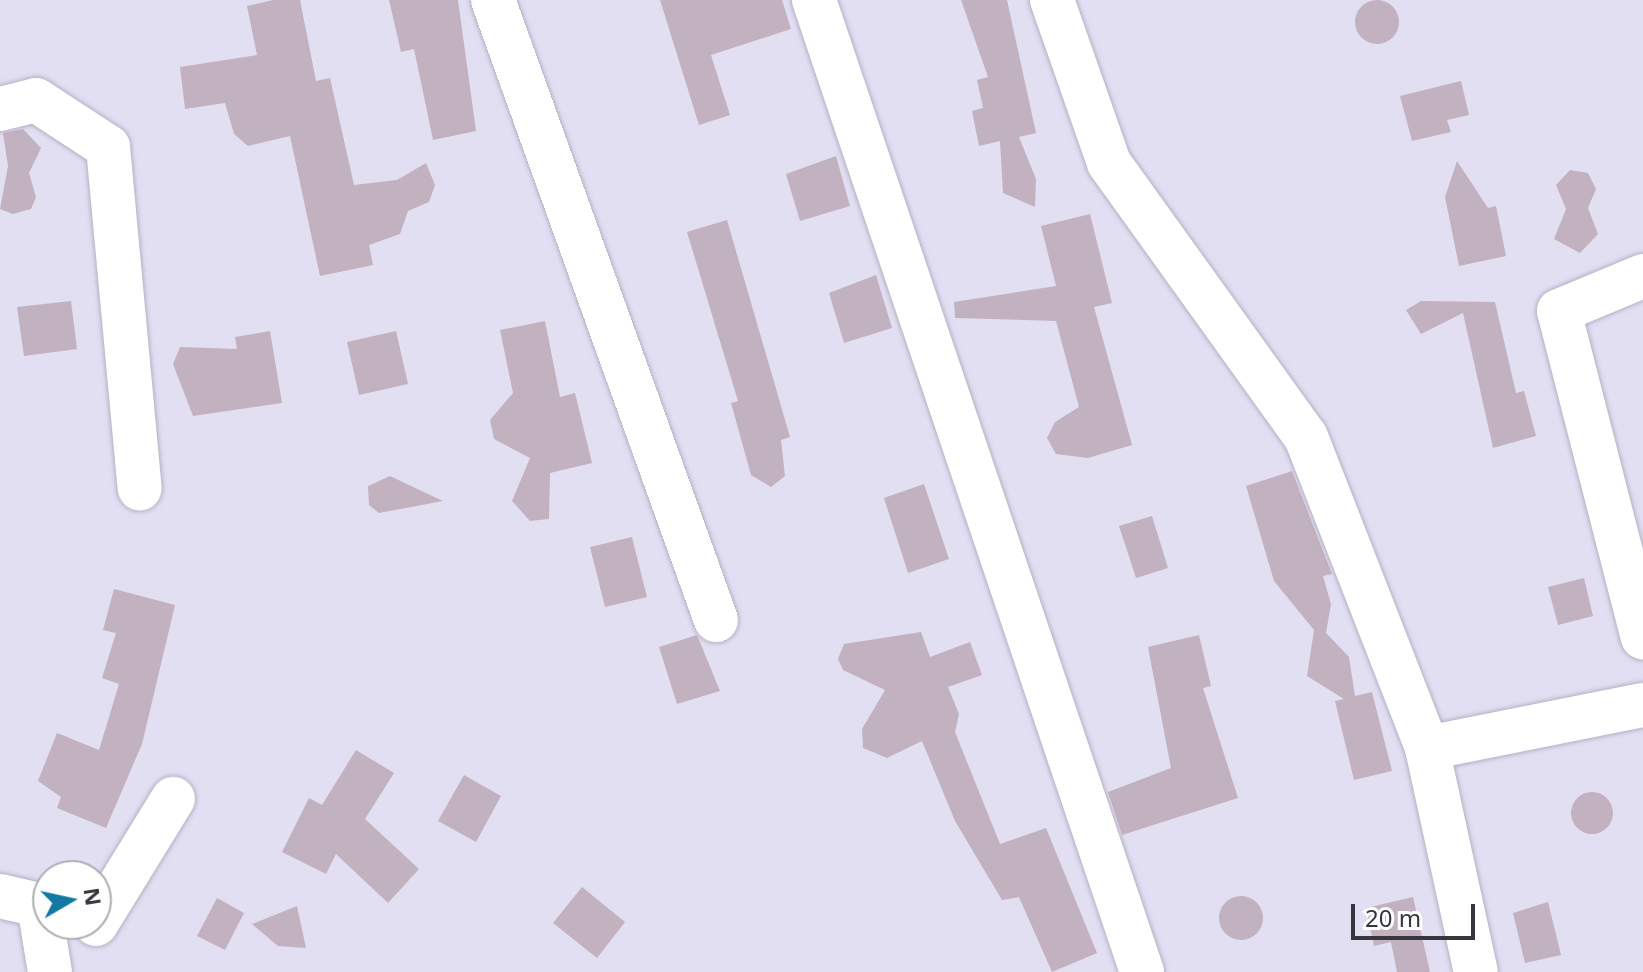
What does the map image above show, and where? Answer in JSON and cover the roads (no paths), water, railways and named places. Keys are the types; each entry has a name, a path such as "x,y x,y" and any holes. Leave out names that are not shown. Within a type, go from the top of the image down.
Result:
{"street":[{"path":"493,0 716,620"},
{"path":"814,0 1142,972"},
{"path":"1052,0 1109,163 1306,437 1427,748 1476,972"},
{"path":"0,109 36,100 108,147 140,489"},
{"path":"1643,276 1559,311 1643,637"},
{"path":"1427,748 1643,705"},
{"path":"112,898 173,799"},
{"path":"0,896 39,905 50,972"},
{"path":"66,972 86,940"}]}
